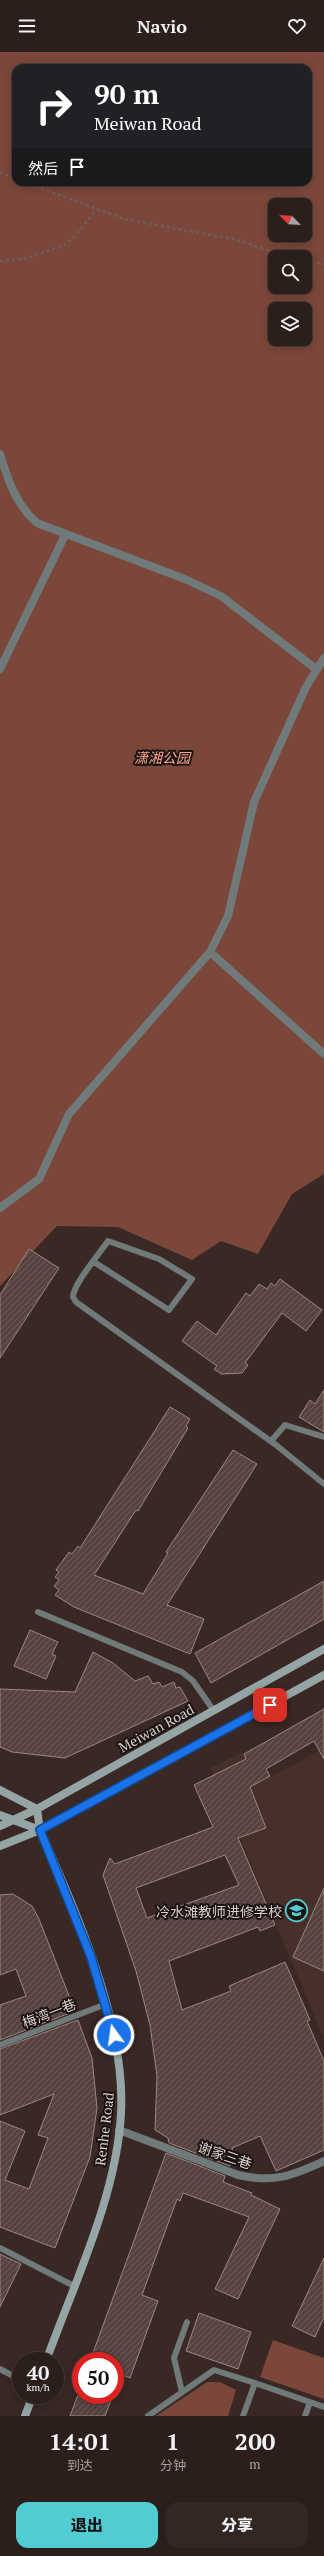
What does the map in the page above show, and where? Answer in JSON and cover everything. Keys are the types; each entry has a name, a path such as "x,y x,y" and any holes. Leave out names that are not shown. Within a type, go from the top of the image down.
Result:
{"street":[{"path":"0,454 10,486 27,515 37,523 65,536 185,579 221,596 316,668"},
{"path":"0,669 65,536"},
{"path":"0,1208 39,1179 69,1114 210,952 228,916 254,802 316,668 324,658"},
{"path":"210,952 324,1054"},
{"name":"Meiwan Road","path":"0,1826 37,1809 324,1649"},
{"path":"0,1846 40,1830 324,1675"},
{"path":"0,1790 37,1809"},
{"name":"Renhe Road","path":"37,1809 40,1830 91,1957 106,2004 122,2079 120,2130 108,2190 49,2352"},
{"path":"0,1815 12,1821 40,1830"},
{"name":"谢家三巷","path":"120,2130 238,2175 256,2179 277,2179 298,2173 324,2161"},
{"path":"26,2416 30,2404"}],"lane":[{"path":"94,1262 169,1310 192,1279 159,1259 108,1241 73,1292 76,1302 271,1441 324,1484"},
{"path":"271,1441 285,1425 324,1437"},
{"path":"38,1612 182,1672 193,1681 214,1711"},
{"name":"梅湾一巷","path":"0,2045 106,2004"},
{"path":"0,2248 74,2286"},
{"path":"182,2392 174,2358 187,2322"},
{"path":"0,2369 12,2375"},
{"path":"148,2416 214,2370 324,2407"},
{"path":"243,2416 255,2383"},
{"path":"305,2416 310,2402"}],"path":[{"path":"0,172 12,177"},
{"path":"34,186 124,219 238,240 268,250"},
{"path":"0,261 28,258 67,244 97,210"},
{"path":"312,261 324,264"}],"shaded area":[{"name":"冷水滩教师进修学校","path":"324,1748 324,2039 211,1768 243,1752 259,1783"}],"green space":[{"name":"潇湘公园","path":"0,52 324,52 324,1174 292,1194 258,1254 221,1241 192,1260 118,1227 57,1226 0,1286"},
{"path":"273,2340 324,2358 324,2399 260,2377"},
{"path":"207,2382 220,2382 236,2390 228,2416 156,2416"}],"building":[{"path":"29,1249 59,1268 0,1358 0,1295"},
{"path":"280,1279 322,1310 306,1331 282,1313 245,1363 248,1365 242,1373 221,1374 214,1369 217,1366 182,1341 197,1321 216,1335 246,1293 250,1296 259,1284 267,1289 271,1283 275,1286"},
{"path":"324,1390 324,1432 299,1417 310,1400 315,1404"},
{"path":"170,1407 190,1419 186,1426 188,1428 138,1511 136,1510 94,1575 143,1594 168,1553 166,1552 233,1450 257,1464 167,1605 204,1619 190,1654 74,1607 55,1595 59,1590 54,1586 59,1580 55,1577 59,1572 56,1570 69,1552 72,1554 78,1546 80,1548"},
{"path":"324,1581 324,1619 211,1683 195,1653"},
{"path":"30,1630 58,1642 52,1654 56,1656 46,1679 14,1666"},
{"path":"93,1652 113,1663 135,1681 148,1676 153,1684 159,1682 162,1687 174,1682 176,1688 180,1687 188,1701 65,1758 12,1752 0,1747 0,1689 75,1692"},
{"path":"324,1709 324,1759 314,1741 266,1769 270,1776 250,1787 266,1828 238,1838 275,1925 260,1931 258,1927 169,1961 182,2010 231,1991 229,1986 285,1962 310,2020 307,2021 324,2061 324,2150 276,2171 260,2136 232,2148 234,2155 230,2166 169,2143 168,2138 155,2130 157,2076 150,2025 136,1971 103,1875 110,1858 115,1864 213,1827 194,1785 246,1759 244,1754","holes":["225,1855 239,1885 147,1918 136,1888"]},
{"path":"324,1888 324,1971 293,1957"},
{"path":"13,1894 32,1906 39,1919 75,2011 0,2040 0,2005 26,1996 16,1969 0,1975 0,1895"},
{"path":"78,2020 92,2058 97,2108 90,2157 55,2248 0,2227 0,2121 25,2131 5,2180 29,2189 48,2138 38,2135 54,2094 0,2115 0,2049"},
{"path":"166,2153 225,2176 223,2182 252,2193 251,2195 280,2209 238,2299 215,2289 249,2217 183,2193 180,2201 177,2199 142,2295 158,2301 130,2378 124,2376 124,2352 93,2352"},
{"path":"0,2254 21,2264 0,2307"},
{"path":"324,2258 324,2317 315,2337 292,2326"},
{"path":"199,2313 251,2332 238,2369 186,2351"},
{"path":"75,2404 110,2404 105,2416 70,2416"}],"place":[{"name":"冷水滩教师进修学校","path":"297,1911"}],"route":[{"path":"114,2035 91,1957 54,1861 40,1830 270,1705"}]}
